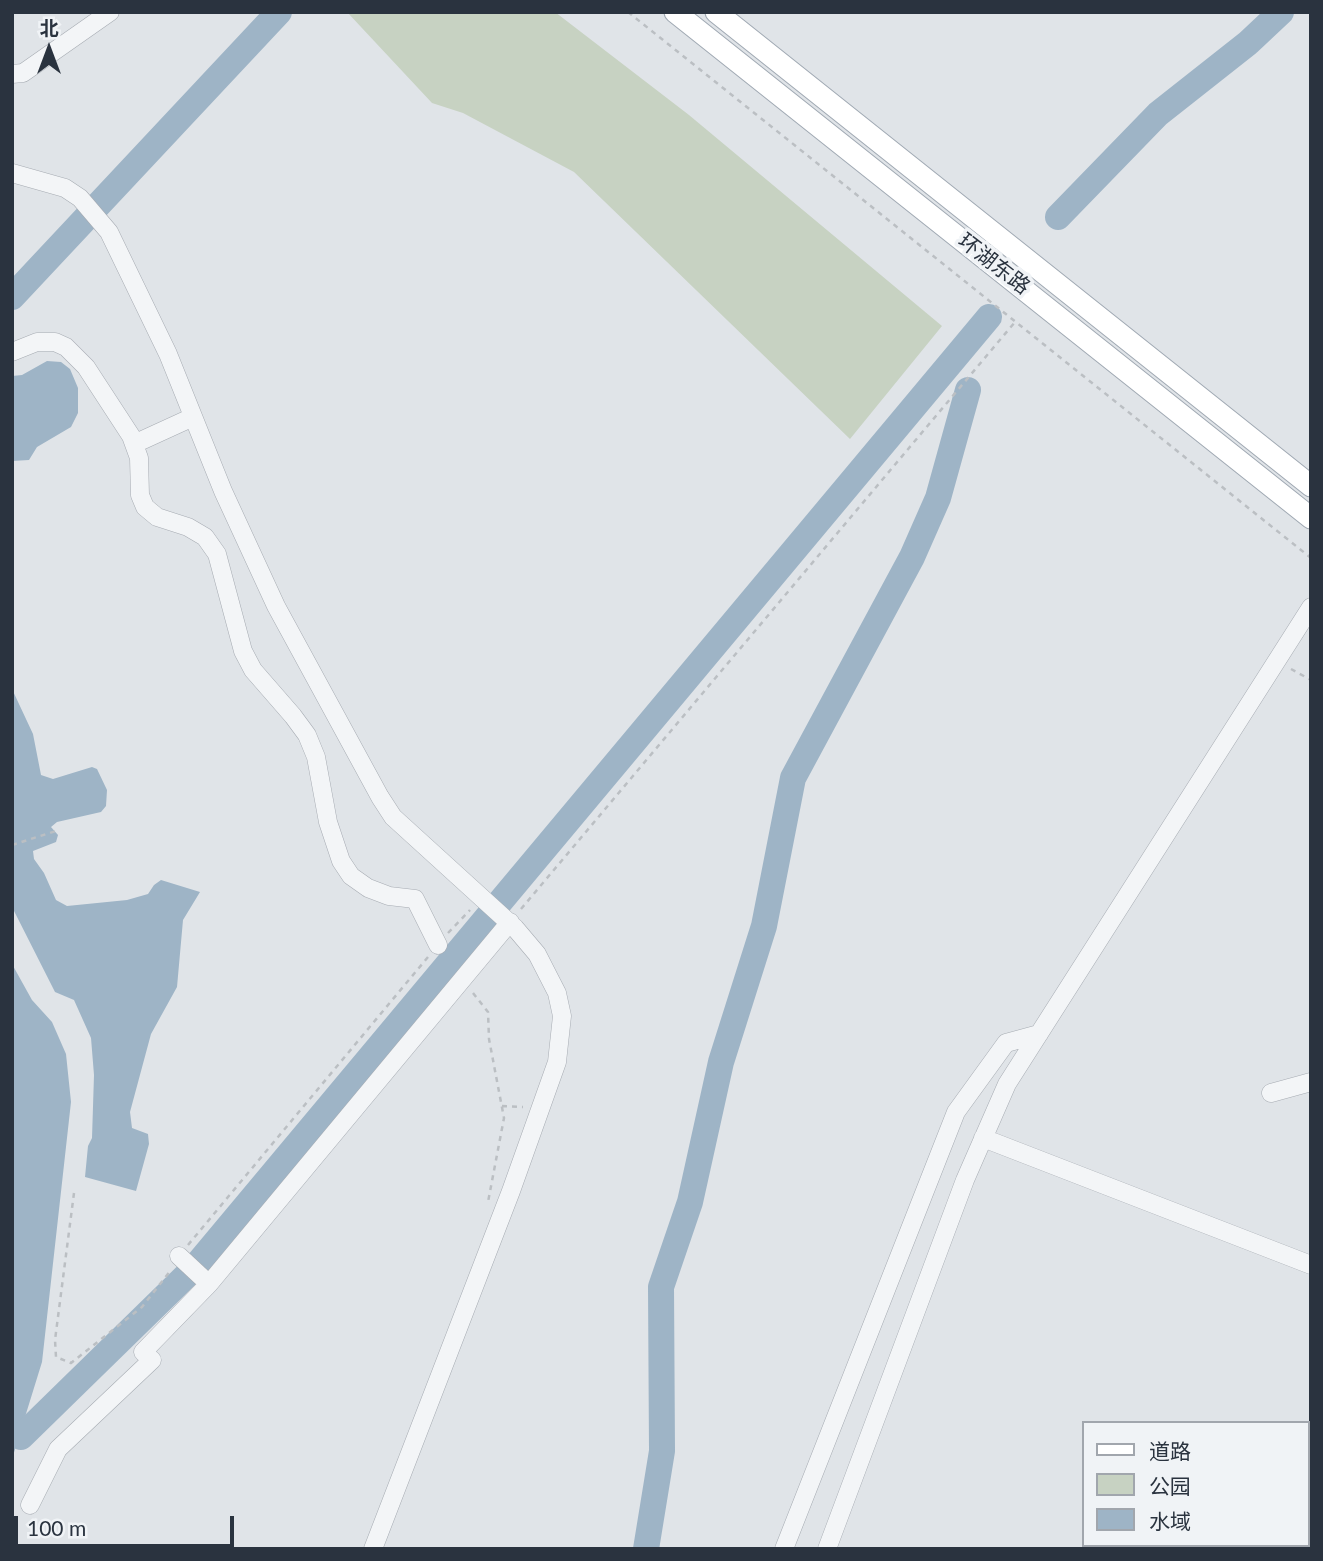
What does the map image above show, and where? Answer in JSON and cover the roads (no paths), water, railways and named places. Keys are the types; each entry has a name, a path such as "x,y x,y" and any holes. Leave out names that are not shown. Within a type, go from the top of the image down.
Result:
{"main road":[{"name":"环湖东路","path":"675,12 1311,518"},
{"name":"环湖东路","path":"716,12 1311,486"}],"street":[{"path":"12,74 23,73 110,12"},
{"path":"12,173 65,188 80,198 109,232 168,354 276,606 380,797 393,817 506,919 537,954 557,993 562,1016 557,1062 373,1549"},
{"path":"12,352 37,342 66,346 86,366 112,403 134,444 139,458 140,495 145,506 156,517 188,527 205,537 217,554 243,651 253,670 293,716 316,757 328,822 341,861 351,876 368,888 389,896 415,899 438,946"},
{"path":"134,444 193,416"},
{"path":"827,1549 983,1138 1007,1084 1311,607"},
{"path":"30,1505 58,1449 152,1360 142,1352 207,1282 462,980 506,919"},
{"path":"784,1549 956,1112 1006,1043 1039,1034"},
{"path":"1271,1093 1311,1082"},
{"path":"983,1138 1311,1265"},
{"path":"178,1256 207,1282"}],"water":[{"path":"47,361 61,362 70,369 78,388 78,413 71,427 37,447 29,460 12,461 12,376 22,375"},
{"path":"12,689 33,734 41,775 53,779 92,767 97,769 107,790 106,806 101,812 57,822 51,827 58,835 56,842 33,851 34,859 44,873 56,900 67,906 127,900 148,894 161,880 200,892 183,920 177,987 151,1034 130,1112 132,1128 148,1134 149,1144 136,1191 85,1177 88,1146 92,1138 94,1075 91,1038 74,1000 55,992 12,907"},
{"path":"12,964 32,1000 52,1022 66,1054 71,1102 42,1362 12,1459"}],"waterway":[{"path":"12,297 279,12"},
{"path":"1058,217 1158,114 1248,43 1281,12"},
{"path":"21,1437 194,1268 989,317"},
{"path":"646,1549 662,1451 661,1287 690,1202 721,1062 764,926 793,778 912,557 938,498 968,390"}]}
